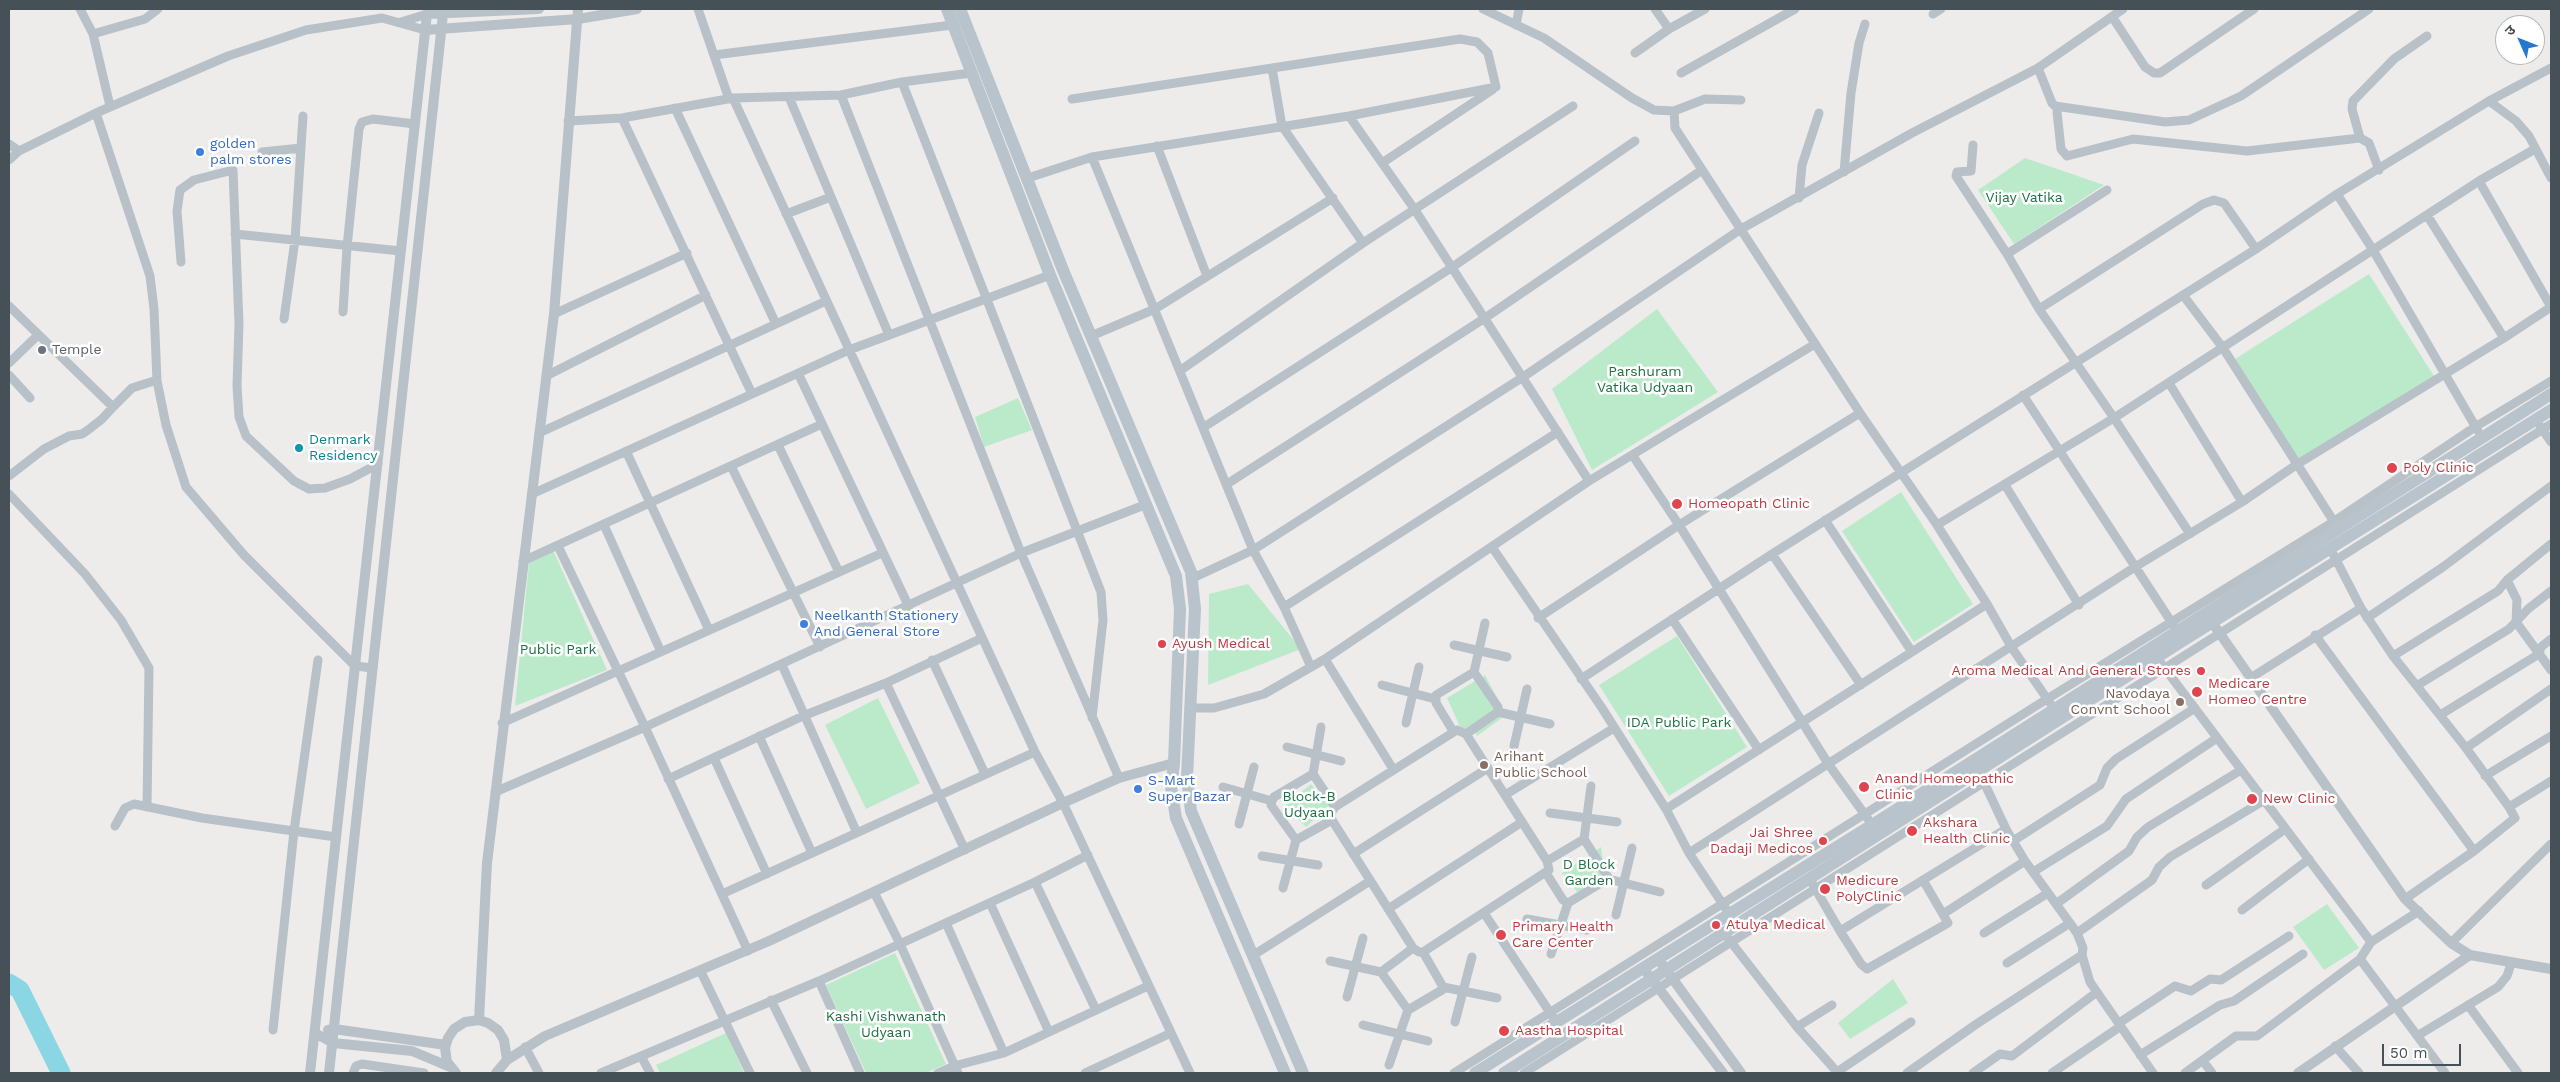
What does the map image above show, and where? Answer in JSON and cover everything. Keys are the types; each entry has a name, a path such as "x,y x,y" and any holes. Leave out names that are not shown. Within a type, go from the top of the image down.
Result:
{"main road":[{"path":"947,9 1050,275 1176,576 1180,608 1174,763 1171,787 1176,818 1285,1073"},
{"path":"960,9 1091,336 1193,578 1196,609 1189,708 1187,778 1191,811 1303,1073"},
{"path":"2212,623 2336,526 2479,432 2551,394"},
{"path":"1666,969 1727,909 1868,820 1978,772 2051,704 2178,631 2212,623 2334,555 2540,424 2551,410"},
{"path":"1504,1073 1666,969 1727,937 1813,884 1978,772 2160,663 2178,631"},
{"path":"1475,1073 1554,1018 1651,979"}],"street":[{"path":"80,9 93,34 110,106"},
{"path":"93,34 144,19 158,9"},
{"path":"400,22 427,14 539,9"},
{"path":"9,160 19,151 110,106 228,56 306,30 382,13 400,22 426,30 637,9"},
{"path":"698,9 731,98 959,584 1035,752 1063,802 1190,1073"},
{"path":"1484,9 1544,38 1632,98 1654,110 1674,111 1706,99 1741,100"},
{"path":"1516,25 1518,9"},
{"path":"1655,9 1669,29"},
{"path":"1635,53 1669,29 1705,9"},
{"path":"1681,73 1795,9"},
{"path":"1933,14 1941,9"},
{"path":"1193,578 1253,550 1523,377 1741,229 1912,133 2038,68 2113,18 2123,9"},
{"path":"2113,18 2145,67 2154,73 2160,73 2254,9"},
{"path":"2038,68 2052,103 2055,106 2165,122 2189,120 2241,96 2369,9"},
{"path":"310,1073 427,14"},
{"path":"329,1073 443,14"},
{"path":"479,1020 486,863 554,314 578,14"},
{"path":"1844,172 1851,93 1859,43 1865,24"},
{"path":"714,55 952,25"},
{"path":"2360,138 2352,109 2353,102 2394,59 2427,36"},
{"path":"1072,99 1469,39 1477,42 1488,53 1496,87"},
{"path":"422,66 438,68"},
{"path":"1272,68 1282,126 1363,243"},
{"path":"1581,679 1825,520 2256,249 2337,194 2489,101 2551,68"},
{"path":"568,121 622,118 731,98 841,95 902,82 971,73"},
{"path":"902,82 985,298 1079,531 1101,592 1103,620 1092,718"},
{"path":"1028,178 1092,157 1349,116 1496,87"},
{"path":"1382,163 1496,87"},
{"path":"841,95 1021,553 1119,778"},
{"path":"789,97 889,335"},
{"path":"2489,101 2516,121 2529,136 2551,178"},
{"path":"1181,370 1363,243 1573,106"},
{"path":"675,108 776,324"},
{"path":"1633,456 1679,525 1801,722 1868,820 2051,704 2012,648 1988,604 1860,413 1675,128 1674,111"},
{"path":"2057,112 2060,149 2067,156 2133,139 2247,151 2360,138 2369,143 2379,170"},
{"path":"96,113 150,276 154,309 157,380 166,425 186,487 244,555 355,666 373,668"},
{"path":"1799,198 1802,164 1819,114"},
{"path":"284,319 295,240 303,116"},
{"path":"1349,116 1485,318 1588,481"},
{"path":"343,312 347,247 359,129 362,122 373,118 415,124"},
{"path":"622,118 752,394"},
{"path":"1204,428 1451,268 1635,141"},
{"path":"9,144 19,151"},
{"path":"1973,145 1972,171 1957,172 1956,176 2007,254 2039,309 2075,364 2114,418 2190,534"},
{"path":"1157,146 1207,276"},
{"path":"262,152 301,148"},
{"path":"1937,526 2062,451 2480,181 2535,149"},
{"path":"1092,157 1181,370 1253,550 1284,607 1311,667"},
{"path":"181,262 177,211 180,190 194,180 233,170 239,417 246,436 294,481 309,489 325,488 350,479 378,464"},
{"path":"1227,484 1485,318 1702,170"},
{"path":"1690,853 2012,648 2135,567 2242,502 2296,464 2444,375 2551,307 2480,181"},
{"path":"2007,254 2107,190"},
{"path":"2337,194 2373,250 2444,375 2479,432 2551,381"},
{"path":"786,214 831,197"},
{"path":"1091,336 1155,309 1332,198"},
{"path":"2039,309 2203,204 2214,200 2224,203 2256,249"},
{"path":"2427,215 2504,338"},
{"path":"235,234 347,247 401,251"},
{"path":"554,314 687,253"},
{"path":"532,494 849,350 1050,275"},
{"path":"546,376 706,295"},
{"path":"2023,395 2062,451 2178,631 2336,526 2223,348 2183,295"},
{"path":"539,434 826,301"},
{"path":"9,306 113,407"},
{"path":"9,363 38,335"},
{"path":"1189,708 1214,708 1264,694 1325,659 1588,481 1633,456 1815,344"},
{"path":"798,373 909,607"},
{"path":"9,375 30,398"},
{"path":"9,476 44,449 69,436 82,434 102,419 132,388 157,380"},
{"path":"2169,383 2242,502"},
{"path":"1538,618 1679,525 1860,413"},
{"path":"524,561 822,424"},
{"path":"2540,424 2551,424"},
{"path":"2540,424 2551,442"},
{"path":"1284,607 1558,432"},
{"path":"778,445 839,572"},
{"path":"626,451 709,630"},
{"path":"730,466 820,647"},
{"path":"2004,485 2078,605"},
{"path":"2367,618 2443,567 2551,486"},
{"path":"9,494 85,574 121,620 150,668 147,807"},
{"path":"496,792 782,665 959,584 1021,553 1147,504"},
{"path":"1825,520 1912,652"},
{"path":"604,525 661,652"},
{"path":"2393,656 2498,591 2507,580 2551,544"},
{"path":"558,546 645,727 748,951"},
{"path":"1454,1073 1554,1018 1727,909 1690,853 1666,809 1614,728 1538,618 1492,547"},
{"path":"502,723 882,553"},
{"path":"1772,554 1861,685"},
{"path":"2334,555 2361,608 2393,656 2418,685 2466,748 2515,818 2474,851 2405,899"},
{"path":"2507,580 2517,600 2516,622 2551,670"},
{"path":"2418,685 2509,629 2551,591"},
{"path":"1666,809 1988,604"},
{"path":"2249,679 2315,635 2361,608"},
{"path":"1672,619 1759,750"},
{"path":"1485,623 1474,672 1498,707 1498,712"},
{"path":"2371,942 2160,663 2212,623 2249,679 2405,899 2451,942 2470,956 2551,969"},
{"path":"2315,635 2474,851"},
{"path":"668,779 803,716 886,683 982,638"},
{"path":"2440,715 2539,654 2541,647 2551,639"},
{"path":"1454,645 1507,657"},
{"path":"1325,659 1393,769"},
{"path":"273,1030 294,831 318,660"},
{"path":"932,660 985,774"},
{"path":"782,665 803,716 857,833"},
{"path":"1406,723 1420,666"},
{"path":"1435,699 1438,692 1474,672"},
{"path":"886,683 965,850"},
{"path":"1382,685 1435,699 1453,731"},
{"path":"1514,746 1527,688"},
{"path":"2466,748 2551,689"},
{"path":"2013,842 2100,785 2107,768 2116,759 2195,708"},
{"path":"1466,734 1498,712 1550,724"},
{"path":"1321,727 1313,774 1335,806"},
{"path":"1505,794 1614,728"},
{"path":"1423,952 1546,873 1549,867 1466,734 1457,730 1335,806 1331,813 1332,820 1412,948 1423,952 1443,987 1497,998"},
{"path":"759,736 812,853"},
{"path":"2485,776 2551,736"},
{"path":"2033,872 2107,826 2126,800 2218,738"},
{"path":"1286,747 1342,761"},
{"path":"722,894 1035,752"},
{"path":"714,758 767,874"},
{"path":"496,1073 507,1060 545,1036 748,951 1063,802 1119,778 1174,763"},
{"path":"1239,824 1254,767"},
{"path":"1353,854 1488,768"},
{"path":"2056,904 2129,851 2137,837 2148,827 2241,770"},
{"path":"1978,772 2013,842 2077,933 2084,948 2082,956 2090,982 2120,1024 2149,1072"},
{"path":"1223,787 1272,801 1313,774"},
{"path":"2509,807 2551,782"},
{"path":"1591,786 1584,839 1608,879 1660,892"},
{"path":"1272,801 1271,805 1296,840"},
{"path":"2077,933 2152,880 2159,867 2170,857 2263,801"},
{"path":"115,826 125,808 134,804 336,838"},
{"path":"1550,814 1617,822"},
{"path":"1283,888 1296,840 1332,820"},
{"path":"1388,909 1522,822"},
{"path":"1840,931 2006,829"},
{"path":"2206,885 2285,829"},
{"path":"1547,861 1584,839"},
{"path":"2451,942 2551,844"},
{"path":"1616,915 1632,848"},
{"path":"601,1073 819,981 1035,882 1088,855"},
{"path":"1262,856 1318,866"},
{"path":"2242,910 2309,859"},
{"path":"1943,914 2025,861"},
{"path":"1546,873 1563,900 1568,903"},
{"path":"1551,954 1568,903 1608,879"},
{"path":"1813,884 1840,931 1867,969 1948,923 1923,880"},
{"path":"1252,956 1370,881"},
{"path":"1035,882 1096,1010"},
{"path":"874,892 900,944 956,1069"},
{"path":"1984,933 2048,893"},
{"path":"990,903 1049,1032"},
{"path":"2185,1073 2236,1036 2257,1036 2360,959 2371,942 2418,911"},
{"path":"1484,913 1554,1018"},
{"path":"1527,919 1587,930"},
{"path":"946,923 1004,1053"},
{"path":"2007,963 2070,923"},
{"path":"2052,1073 2175,986 2191,992 2210,979 2220,980 2289,936"},
{"path":"1727,937 1797,1027 1837,1073 1911,1022"},
{"path":"1347,998 1363,938"},
{"path":"1381,972 1412,948"},
{"path":"2140,1055 2220,1005 2234,1001 2303,954"},
{"path":"1907,1073 1975,1025 2082,956"},
{"path":"2298,1073 2335,1046 2470,956"},
{"path":"1455,1022 1472,957"},
{"path":"2360,959 2445,1073"},
{"path":"1330,962 1381,972 1408,1010"},
{"path":"2417,1036 2498,986 2507,976 2511,964"},
{"path":"1666,969 1741,1073"},
{"path":"701,972 726,1020 750,1073"},
{"path":"1524,1073 1651,979 1723,1073"},
{"path":"819,981 860,1073"},
{"path":"938,1073 1004,1053 1148,986"},
{"path":"1389,1065 1408,1010 1442,990 1443,987"},
{"path":"1973,1073 2000,1054 2012,1056 2097,992"},
{"path":"771,1000 807,1073"},
{"path":"1797,1027 1832,1005"},
{"path":"2468,1005 2518,1073"},
{"path":"453,1070 447,1062 446,1045 454,1029 465,1022 479,1020 488,1023 498,1030 504,1040 507,1060"},
{"path":"1363,1025 1428,1041"},
{"path":"315,1032 334,1029 446,1045"},
{"path":"315,1032 333,1043 412,1051 453,1070"},
{"path":"1086,1073 1171,1033"},
{"path":"504,1040 525,1047 539,1073"},
{"path":"2335,1046 2359,1073"},
{"path":"641,1056 650,1073"},
{"path":"2203,1061 2212,1073"},
{"path":"353,1073 356,1066 362,1064 424,1073"}],"green space":[{"name":"Vijay Vatika","path":"2025,158 2104,185 2014,244 1978,190"},
{"path":"2369,274 2434,376 2299,462 2235,359"},
{"name":"Parshuram Vatika Udyaan","path":"1657,309 1718,392 1592,470 1552,389"},
{"path":"1018,398 1032,430 984,447 975,417"},
{"path":"1901,492 1973,604 1914,642 1842,531"},
{"name":"Public Park","path":"553,550 607,670 515,706 529,563"},
{"path":"1248,584 1301,649 1208,685 1209,594"},
{"name":"IDA Public Park","path":"1677,636 1747,747 1669,796 1599,685"},
{"path":"1485,675 1506,715 1477,736 1471,726 1462,731 1447,698"},
{"path":"878,698 920,783 866,809 825,725"},
{"name":"Block-B Udyaan","path":"1311,784 1329,806 1306,827 1284,806"},
{"name":"D Block Garden","path":"1601,847 1606,884 1578,893 1562,873"},
{"path":"2327,904 2359,948 2324,970 2293,927"},
{"name":"Kashi Vishwanath Udyaan","path":"895,953 946,1064 926,1073 866,1073 826,985"},
{"path":"1893,979 1908,1003 1850,1039 1838,1023"},
{"path":"726,1033 744,1073 660,1073 656,1065"}],"waterway":[{"path":"9,983 20,990 61,1073"}],"place":[{"name":"golden palm stores","path":"200,152"},
{"name":"Temple","path":"42,350"},
{"name":"Denmark Residency","path":"299,448"},
{"name":"Poly Clinic","path":"2392,468"},
{"name":"Homeopath Clinic","path":"1677,504"},
{"name":"Neelkanth Stationery And General Store","path":"804,624"},
{"name":"Ayush Medical","path":"1162,644"},
{"name":"Aroma Medical And General Stores","path":"2201,671"},
{"name":"Medicare Homeo Centre","path":"2197,692"},
{"name":"Navodaya Convnt School","path":"2180,702"},
{"name":"Arihant Public School","path":"1484,765"},
{"name":"Anand Homeopathic Clinic","path":"1864,787"},
{"name":"S-Mart Super Bazar","path":"1138,789"},
{"name":"New Clinic","path":"2252,799"},
{"name":"Akshara Health Clinic","path":"1912,831"},
{"name":"Jai Shree Dadaji Medicos","path":"1823,841"},
{"name":"Medicure PolyClinic","path":"1825,889"},
{"name":"Atulya Medical","path":"1716,925"},
{"name":"Primary Health Care Center","path":"1501,935"},
{"name":"Aastha Hospital","path":"1504,1031"}]}
